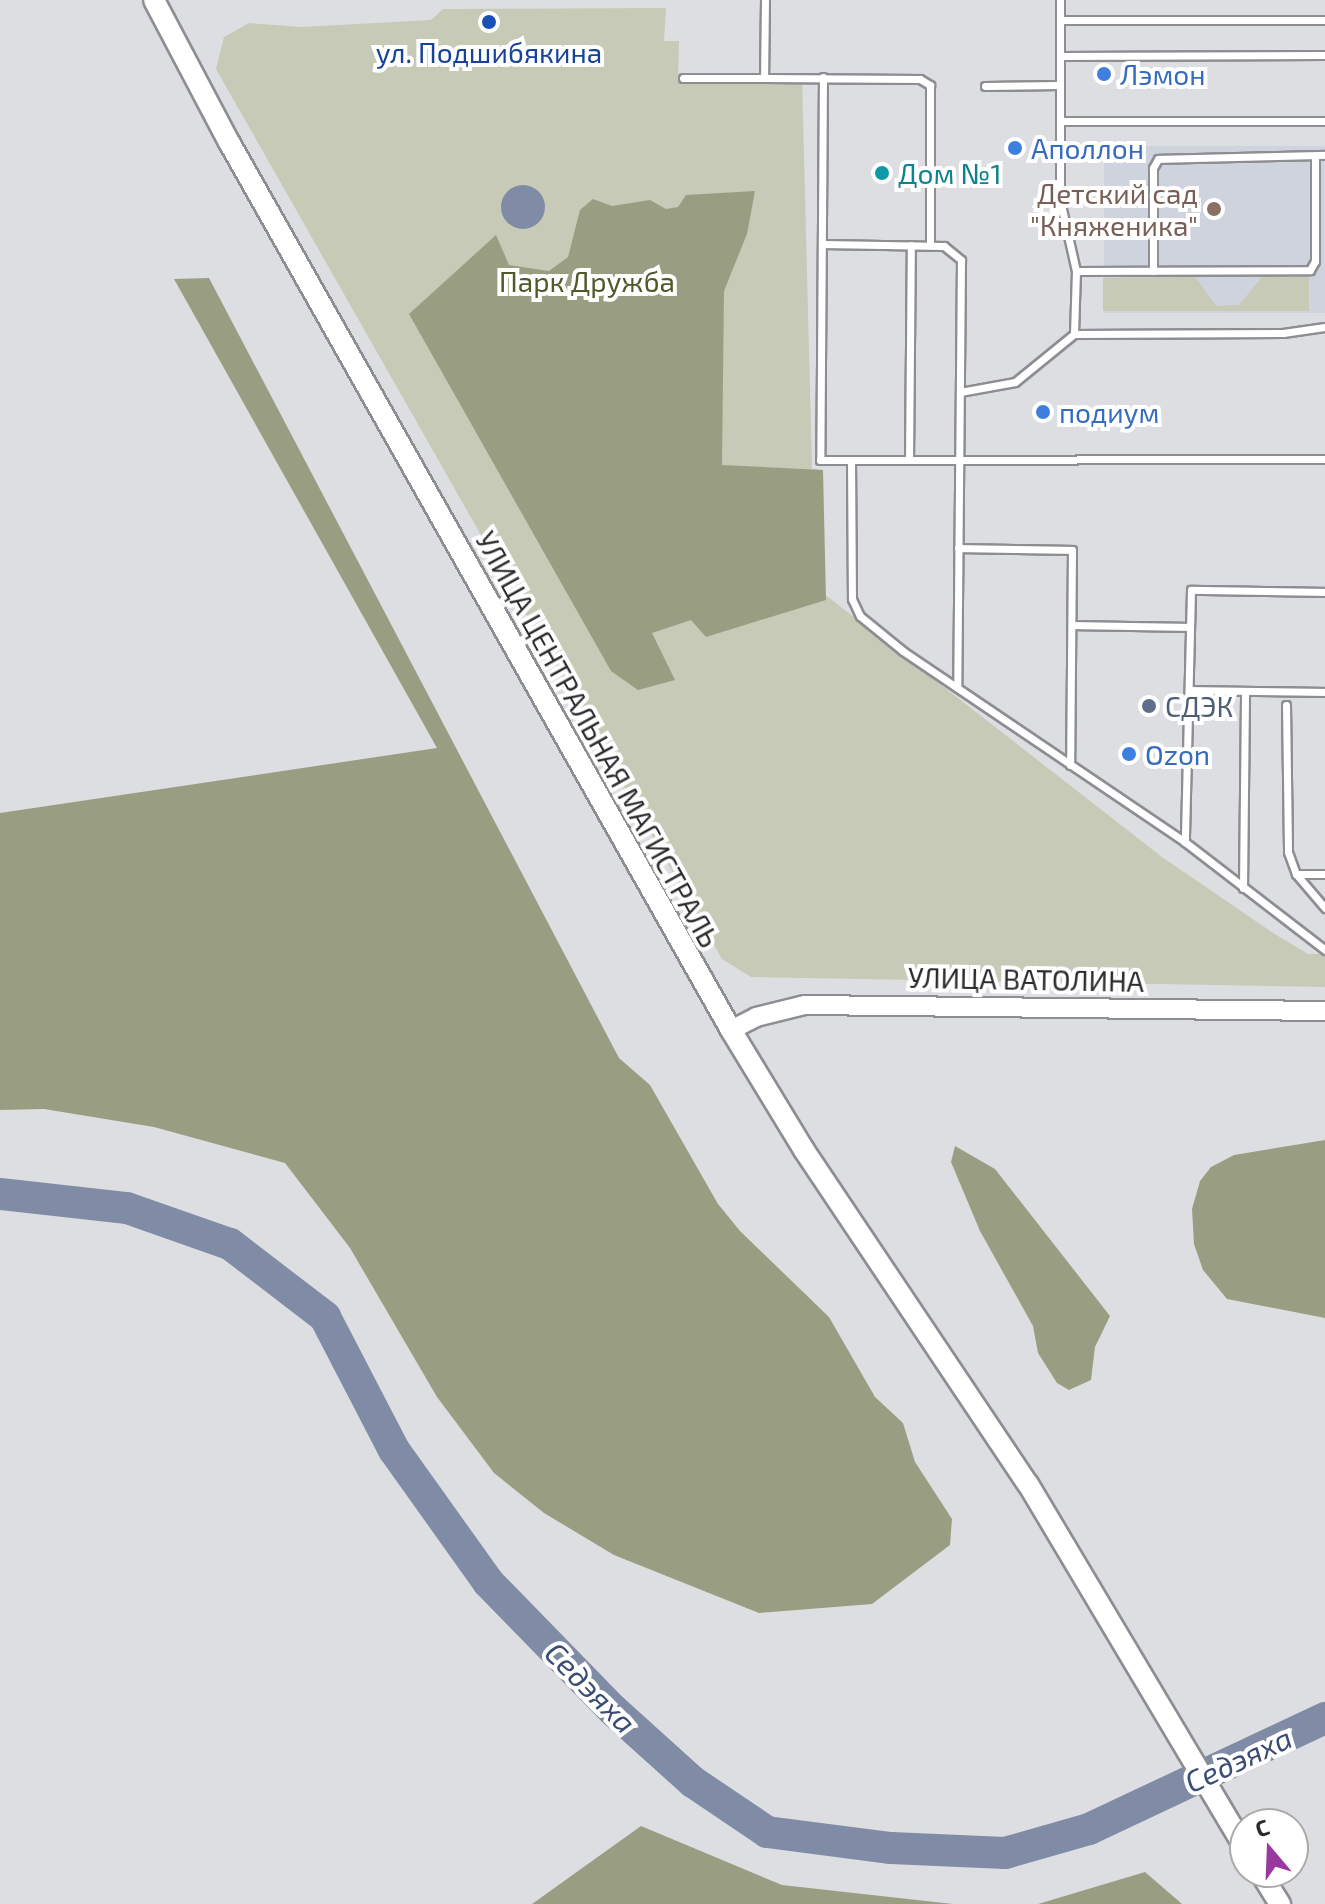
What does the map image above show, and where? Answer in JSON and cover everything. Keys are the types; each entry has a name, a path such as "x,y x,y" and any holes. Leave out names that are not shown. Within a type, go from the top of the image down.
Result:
{"main road":[{"name":"УЛИЦА ЦЕНТРАЛЬНАЯ МАГИСТРАЛЬ","path":"154,0 237,156 731,1030 804,1150 1028,1484 1229,1821"}],"street":[{"name":"УЛИЦА ВАТОЛИНА","path":"731,1030 768,1012 805,1005 1325,1011"}],"lane":[{"path":"764,78 765,0"},
{"path":"1060,0 1060,200 1076,271 1074,334"},
{"path":"1060,20 1325,20"},
{"path":"1060,56 1325,55"},
{"path":"823,77 820,460 1325,459"},
{"path":"683,78 920,79 930,85 930,245"},
{"path":"985,86 1060,85"},
{"path":"1060,121 1325,121"},
{"path":"1153,271 1153,168 1158,159 1325,155"},
{"path":"1076,271 1310,270 1315,261 1315,157"},
{"path":"822,244 930,245 952,250 962,266 957,687"},
{"path":"909,460 911,245"},
{"path":"960,392 1015,382 1074,334 1283,333 1325,327"},
{"path":"851,460 854,608 903,651 1185,842 1325,950"},
{"path":"958,548 1072,550 1070,765"},
{"path":"1185,842 1191,590 1325,592"},
{"path":"1072,625 1190,627"},
{"path":"1189,690 1325,692"},
{"path":"1243,888 1245,692"},
{"path":"1286,705 1288,852 1296,874 1325,908"},
{"path":"1296,874 1325,874"}],"shaded area":[{"name":"Детский сад \"Княженика\"","path":"1104,146 1325,146 1325,313 1104,313"}],"green space":[{"name":"Парк Дружба","path":"666,8 664,41 679,41 678,80 802,77 812,469 823,470 823,593 1162,857 1308,954 1325,954 1325,987 751,977 722,959 216,69 224,37 249,23 301,27 431,20 443,9"},
{"path":"755,191 747,234 724,291 722,465 823,470 826,600 706,637 691,620 652,633 675,680 638,690 611,671 409,314 496,235 509,265 549,271 568,257 580,210 593,199 612,206 650,200 666,209 678,207 686,195"},
{"path":"1195,277 1216,306 1239,305 1262,277 1309,277 1309,311 1103,311 1103,278"},
{"path":"209,278 619,1058 650,1085 718,1204 740,1231 829,1317 875,1397 903,1423 915,1462 952,1519 950,1545 872,1604 759,1613 614,1555 544,1513 494,1473 437,1397 350,1248 285,1163 154,1127 44,1109 0,1110 0,813 437,748 174,279"},
{"path":"1325,1140 1325,1318 1227,1299 1203,1270 1194,1244 1192,1209 1200,1181 1211,1167 1234,1155"},
{"path":"955,1146 995,1169 1110,1316 1095,1347 1091,1380 1069,1390 1057,1383 1038,1353 1033,1326 980,1231 951,1162"},
{"path":"641,1826 782,1885 953,1904 532,1904"},
{"path":"1145,1872 1182,1904 1038,1904"}],"water":[{"path":"523,185 539,191 545,207 539,223 523,229 507,223 501,207 507,191"}],"waterway":[{"name":"Седэяха","path":"0,1194 127,1208 230,1244 325,1317 394,1450 488,1582 613,1710 693,1782 767,1832 891,1848 1005,1853 1089,1829 1325,1718"}],"place":[{"name":"ул. Подшибякина","path":"489,22"},
{"name":"Лэмон","path":"1104,74"},
{"name":"Аполлон","path":"1015,148"},
{"name":"Дом №1","path":"882,173"},
{"name":"Детский сад \"Княженика\"","path":"1214,209"},
{"name":"подиум","path":"1043,412"},
{"name":"СДЭК","path":"1149,706"},
{"name":"Ozon","path":"1129,754"}]}
